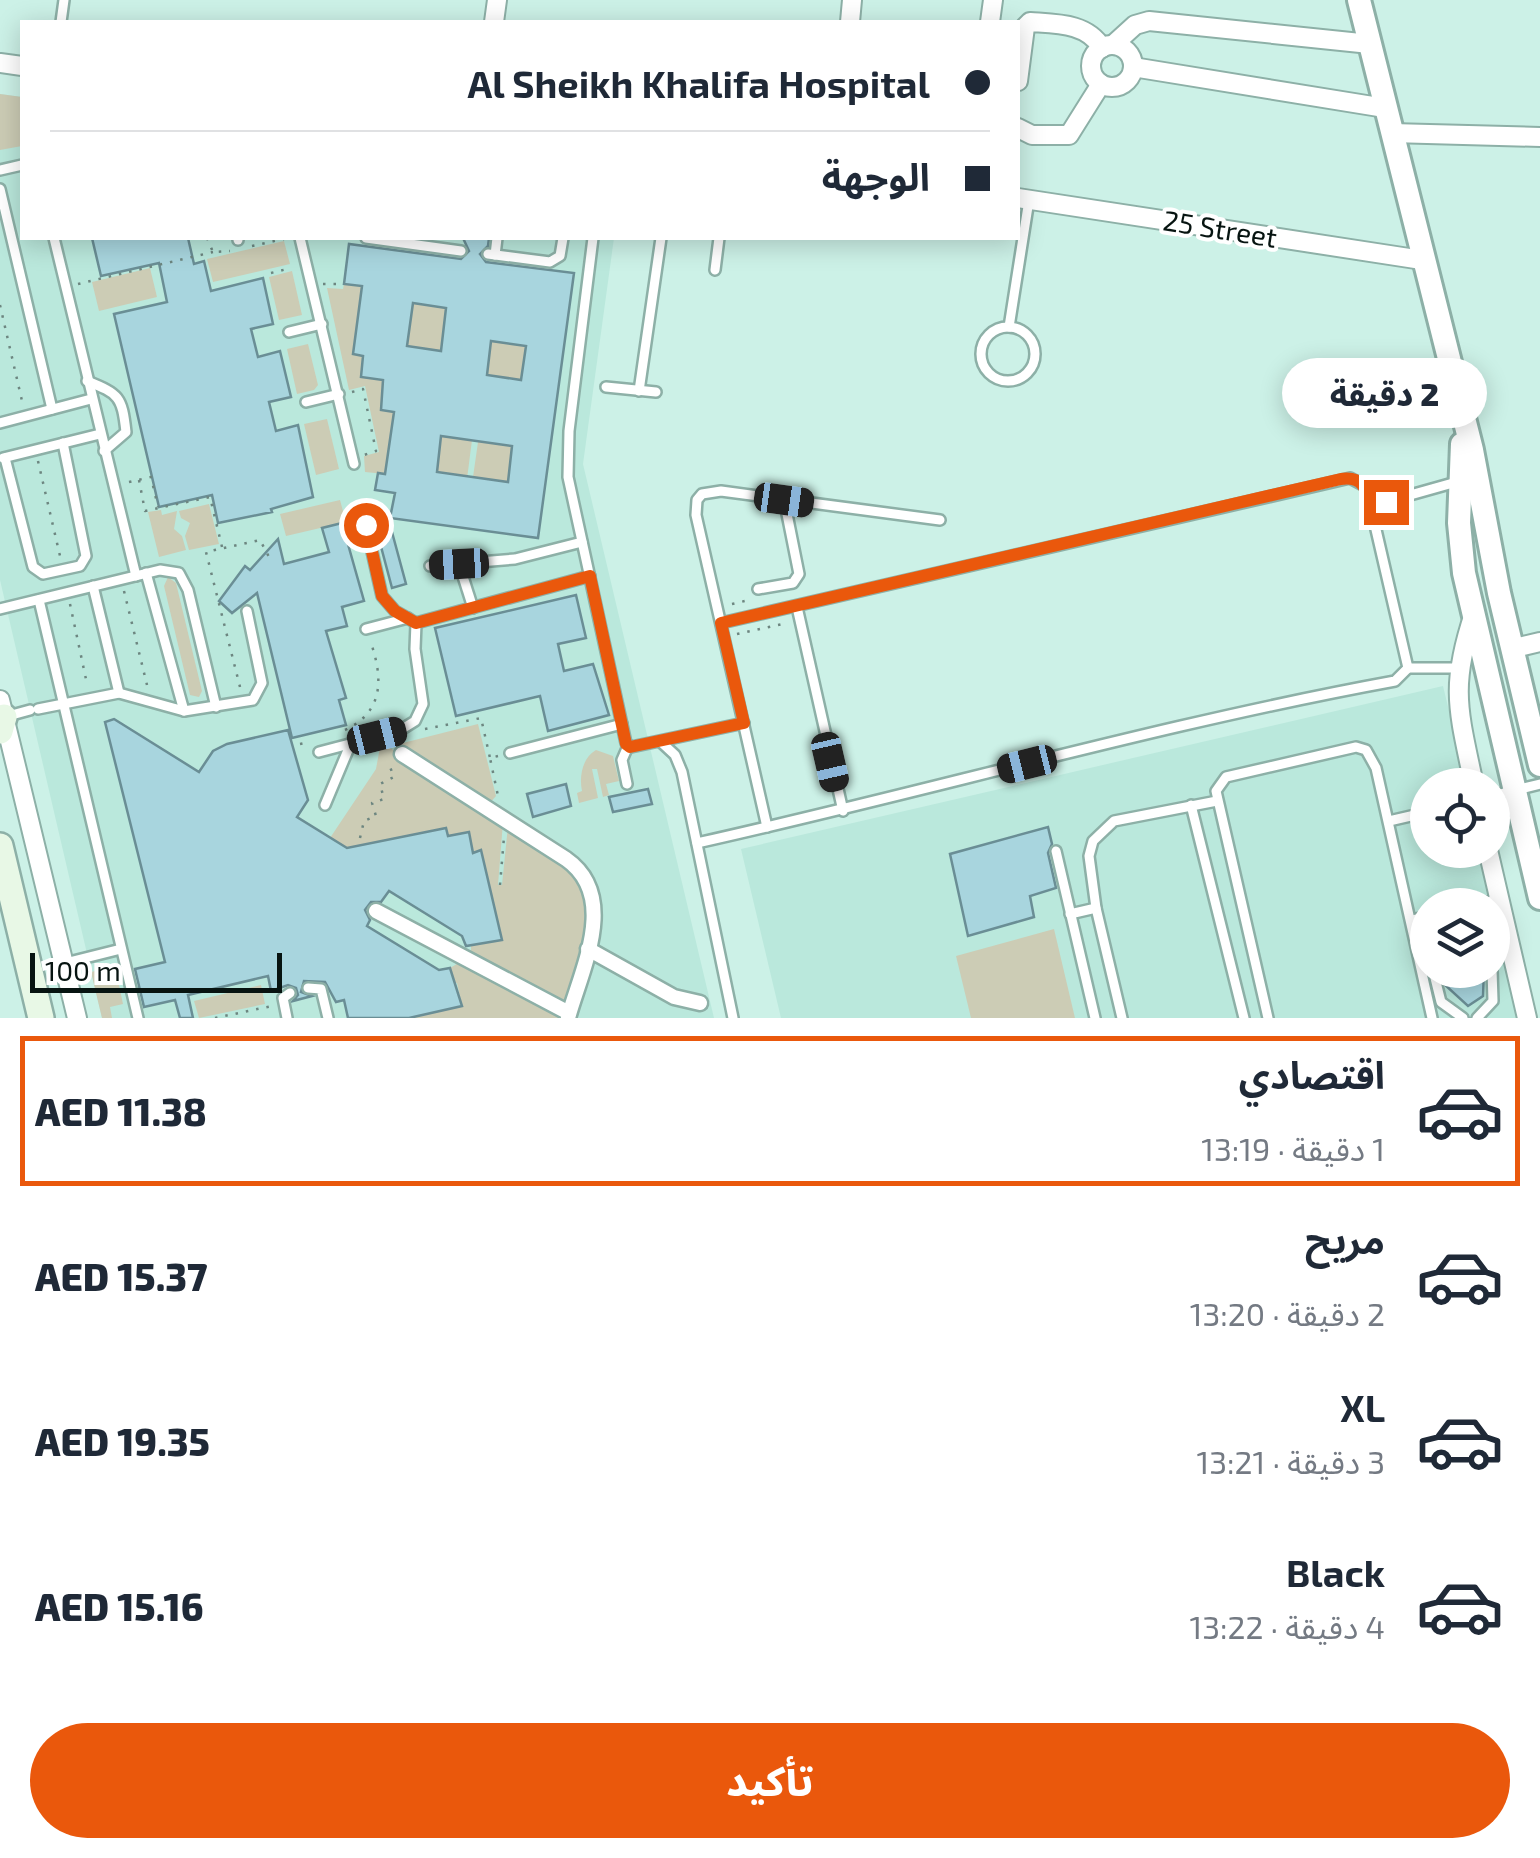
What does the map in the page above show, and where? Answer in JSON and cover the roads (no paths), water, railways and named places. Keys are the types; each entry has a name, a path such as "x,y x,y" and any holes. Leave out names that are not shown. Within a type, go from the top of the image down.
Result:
{"main road":[{"path":"0,846 40,1018"}],"street":[{"path":"1359,0 1462,416 1511,649 1540,765"},
{"path":"1101,84 1091,66 1094,55 1134,25 1149,21 1370,44"},
{"path":"1020,66 1025,27 1030,22 1080,28 1131,56 1130,78 1122,85 1101,84"},
{"path":"1133,67 1385,108"},
{"path":"1020,129 1032,135 1069,135 1101,84"},
{"path":"1391,134 1540,137"},
{"name":"25 Street","path":"1023,199 1422,260"},
{"path":"1462,416 1460,548 1540,898"},
{"path":"1471,768 1458,704 1459,668 1472,607 1482,584 1499,593"},
{"path":"1511,649 1540,642"},
{"path":"1,716 77,1018"},
{"path":"376,911 570,1016 594,911 589,881 579,868 402,754"},
{"path":"1510,943 1527,1018"},
{"path":"588,948 674,997 700,1003"}],"lane":[{"path":"0,189 52,409"},
{"path":"1020,226 1023,199"},
{"path":"54,240 113,486 184,711"},
{"path":"301,240 353,461"},
{"path":"381,240 457,250 454,240"},
{"path":"496,240 491,254 550,262 560,256 563,240"},
{"path":"593,240 568,446 568,477 628,746 622,760 627,784"},
{"path":"639,391 662,240"},
{"path":"714,270 720,240"},
{"path":"1009,327 1019,240"},
{"path":"290,332 322,324"},
{"path":"1009,327 1024,332 1035,353 1026,374 1004,380 989,373 981,351 993,331 1009,327"},
{"path":"86,381 116,393 120,402 126,432 104,451"},
{"path":"606,388 656,392"},
{"path":"306,402 338,394"},
{"path":"0,422 91,399"},
{"path":"63,443 86,556 80,566 43,574 32,567 3,458 36,450 63,443 100,434"},
{"path":"697,843 843,811 1138,736 1401,679 1408,668 1372,506 1365,486 1358,480 1341,479 721,623"},
{"path":"1372,506 1460,481"},
{"path":"767,828 694,507 702,494 709,492 940,520"},
{"path":"759,594 793,583 799,574 784,500"},
{"path":"366,525 382,596 395,611 414,620"},
{"path":"430,566 514,560 582,542"},
{"path":"459,564 473,608"},
{"path":"0,610 170,570 185,580 216,707"},
{"path":"366,629 473,608 590,576"},
{"path":"93,586 119,693"},
{"path":"39,600 138,1018"},
{"path":"797,607 843,811"},
{"path":"1,716 119,693 184,711 244,703 258,694 262,683 248,611"},
{"path":"317,746 352,744 408,728 415,722 423,704 414,620"},
{"path":"1408,668 1459,668"},
{"path":"628,746 744,723"},
{"path":"510,753 622,724"},
{"path":"661,742 680,763 734,1018"},
{"path":"326,806 352,744"},
{"path":"1268,1018 1216,792 1226,777 1356,747 1373,758 1410,911"},
{"path":"1510,792 1540,784"},
{"path":"1122,1018 1096,908 1089,856 1102,829 1126,817 1218,801"},
{"path":"1190,805 1244,1018"},
{"path":"1389,821 1410,816"},
{"path":"1056,852 1095,1018"},
{"path":"1070,914 1096,908"},
{"path":"1219,920 1244,916"},
{"path":"65,963 121,949"},
{"path":"308,988 321,989 328,1018"},
{"path":"1426,988 1432,1018"},
{"path":"1438,988 1441,1002 1462,1018"},
{"path":"1477,1018 1492,1001 1492,988"},
{"path":"287,1018 283,998 290,993"}]}
